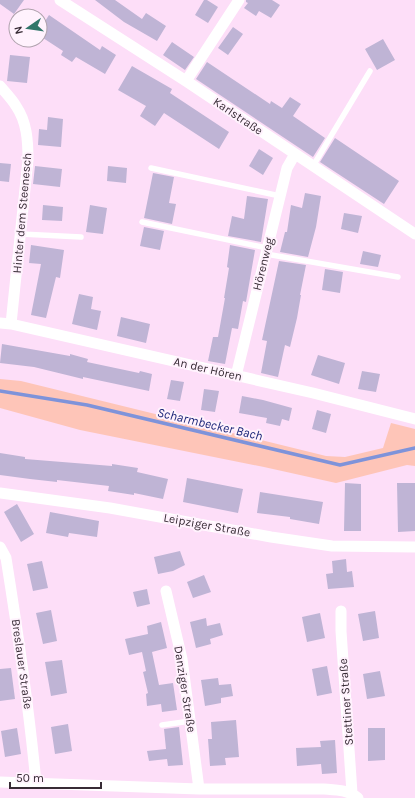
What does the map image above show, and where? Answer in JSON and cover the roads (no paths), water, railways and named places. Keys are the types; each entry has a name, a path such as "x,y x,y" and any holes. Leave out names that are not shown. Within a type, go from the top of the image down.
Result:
{"street":[{"name":"Karlstraße","path":"60,0 186,81 415,234"},
{"path":"186,81 239,0"},
{"name":"Hinter dem Steenesch","path":"0,86 17,106 25,126 28,141 28,160 11,324"},
{"name":"Hörenweg","path":"236,376 287,168 295,154"},
{"name":"An der Hören","path":"0,323 11,324 236,376 415,419"},
{"name":"Leipziger Straße","path":"0,492 110,508 271,537 332,546 415,547"},
{"name":"Breslauer Straße","path":"0,548 6,558 18,634 31,727 36,783"},
{"name":"Danziger Straße","path":"166,591 182,659 199,789"},
{"name":"Stettiner Straße","path":"341,611 341,631 355,796"},
{"path":"0,782 199,789 324,789 339,790 355,796"}],"lane":[{"path":"314,166 370,71"},
{"path":"150,168 280,196"},
{"path":"142,222 266,251 398,277"},
{"path":"21,234 81,237"},
{"path":"162,725 191,721"}],"waterway":[{"name":"Scharmbecker Bach","path":"0,391 87,405 340,465 415,448"}]}
